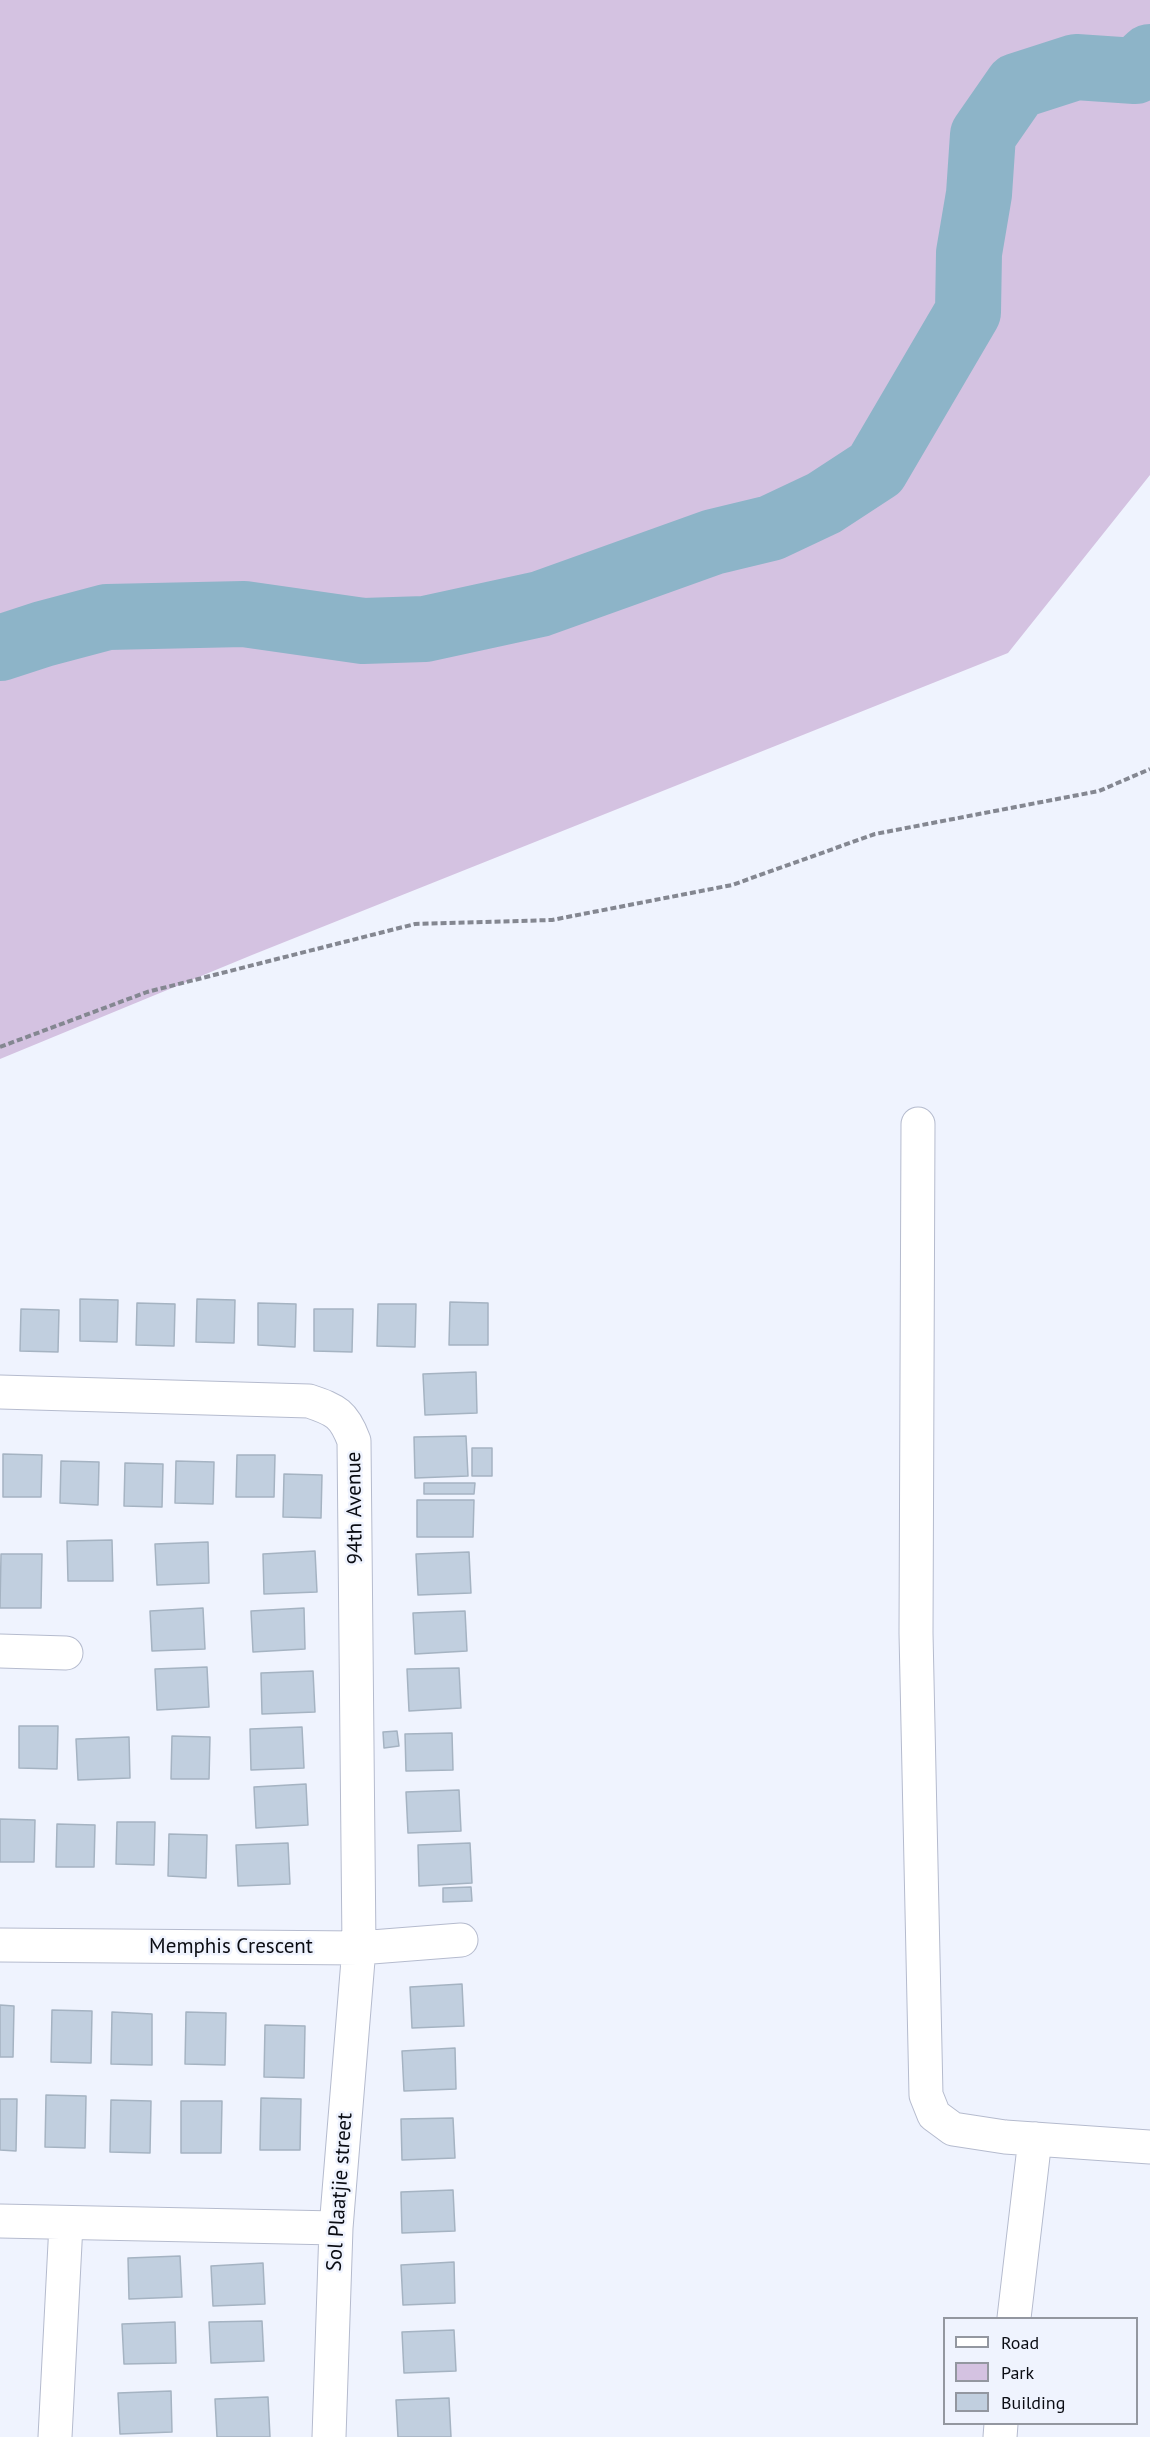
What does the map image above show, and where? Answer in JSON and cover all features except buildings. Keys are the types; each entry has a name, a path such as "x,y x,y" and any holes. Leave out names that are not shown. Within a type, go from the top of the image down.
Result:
{"street":[{"path":"918,1124 916,1633 926,2095 934,2115 953,2129 1035,2139 1150,2147"},
{"name":"94th Avenue","path":"0,1392 309,1401 333,1409 348,1426 354,1441 356,1465 359,1948"},
{"path":"0,1651 66,1653"},
{"name":"Memphis Crescent","path":"0,1945 359,1948 461,1940"},
{"name":"Sol Plaatjie street","path":"329,2437 336,2228 359,1948"},
{"path":"1014,2317 1035,2139"},
{"path":"0,2221 336,2228"},
{"path":"56,2437 66,2224"}],"path":[{"path":"0,1047 147,992 415,924 552,920 732,885 875,834 1099,791 1150,769"}],"green space":[{"path":"0,0 1150,0 1150,475 1008,653 252,955 0,1059"}],"waterway":[{"path":"0,648 107,617 244,614 363,631 425,629 540,604 713,542 771,528 824,503 876,469 968,312 969,253 979,194 983,135 1017,86 1076,67 1135,71 1150,57"}]}
